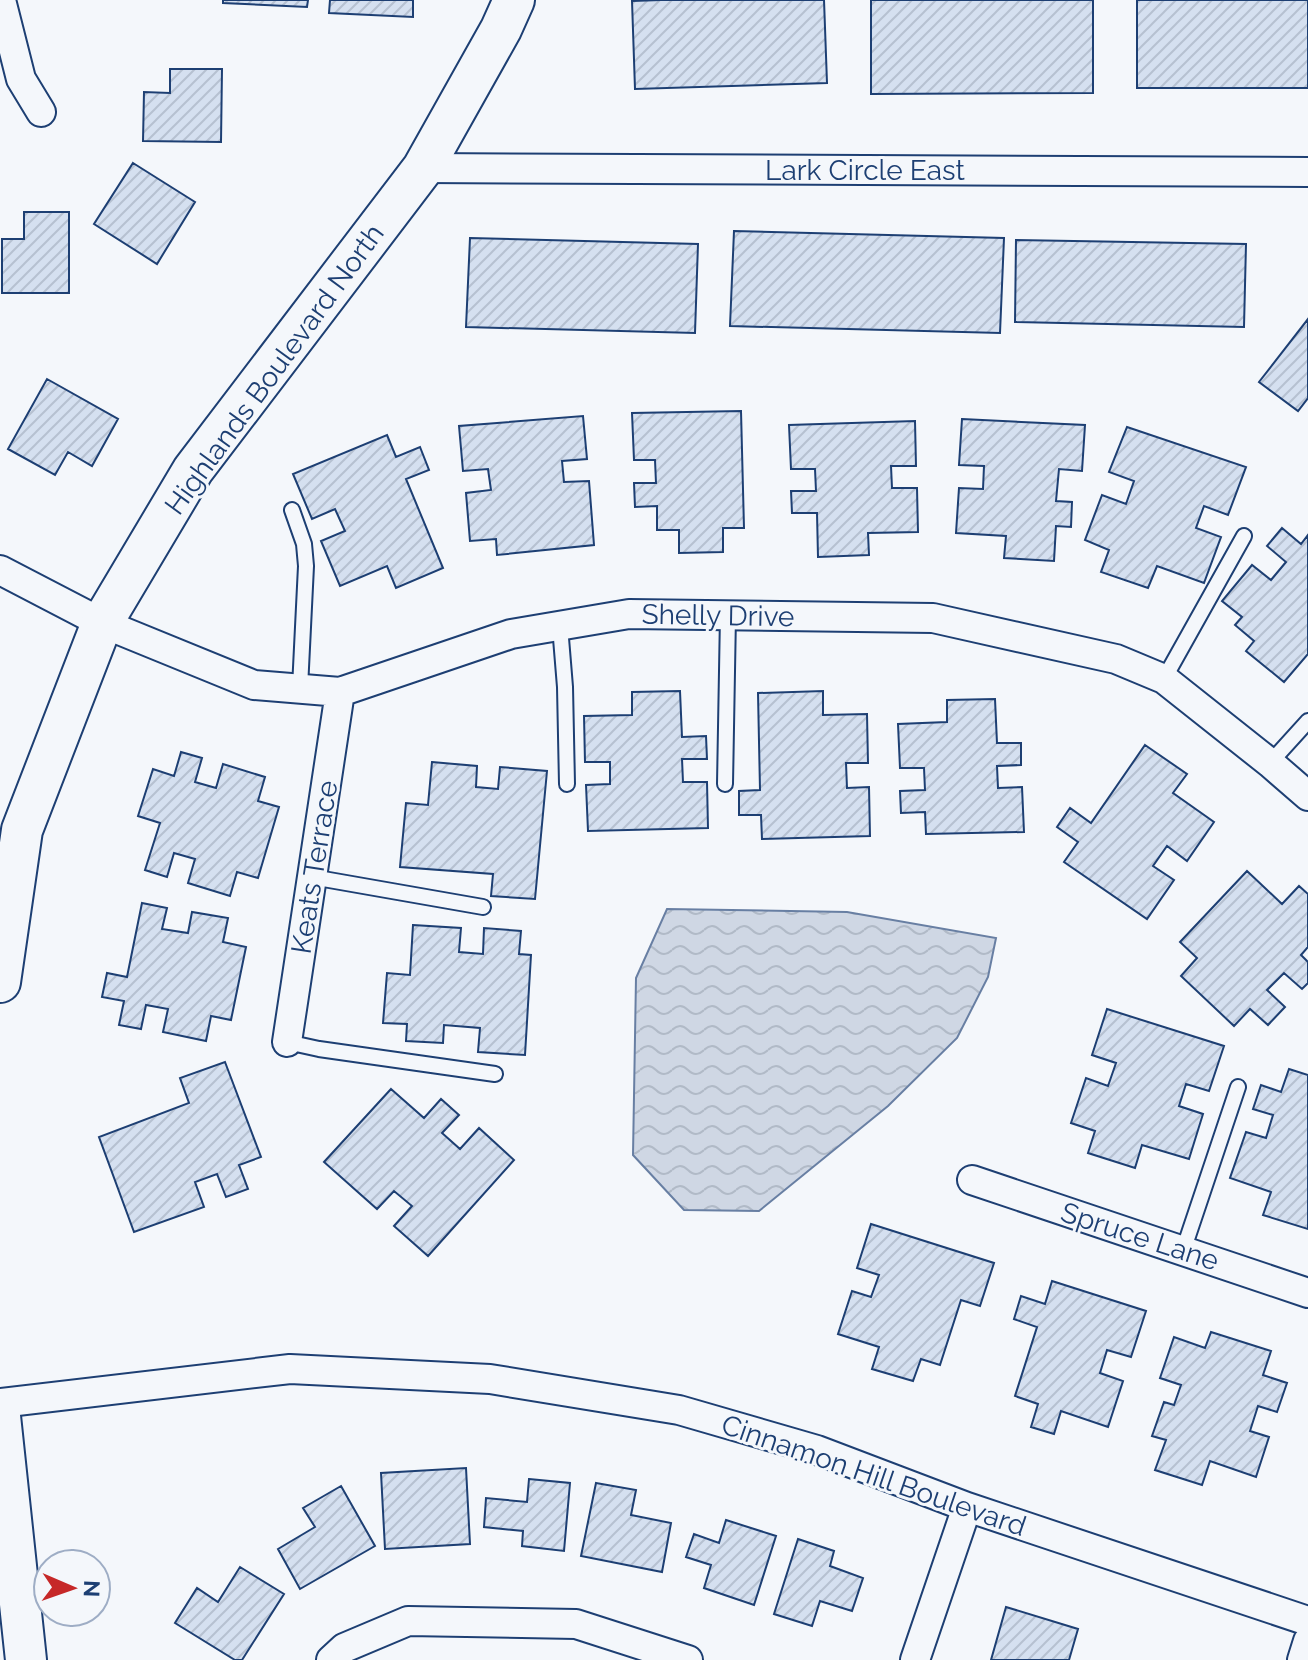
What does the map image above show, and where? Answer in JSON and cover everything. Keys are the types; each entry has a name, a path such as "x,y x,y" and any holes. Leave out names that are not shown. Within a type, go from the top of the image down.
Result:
{"street":[{"path":"1,0 21,79 41,112"},
{"name":"Highlands Boulevard North","path":"0,982 22,830 102,623 193,470 423,168 514,0"},
{"name":"Lark Circle East","path":"423,168 1308,172"},
{"name":"Shelly Drive","path":"0,570 102,623 254,685 340,692 511,634 629,614 933,618 1116,659 1164,679 1308,796"},
{"name":"Keats Terrace","path":"287,1042 340,692"},
{"name":"Spruce Lane","path":"972,1180 1308,1293"},
{"name":"Cinnamon Hill Boulevard","path":"0,1403 290,1369 490,1379 679,1410 817,1450 967,1507 1308,1621"},
{"path":"0,1416 16,1636"},
{"path":"915,1660 967,1507"},
{"path":"331,1660 344,1648 408,1621 576,1624 688,1660"},
{"path":"1302,1660 1308,1641"}],"lane":[{"path":"292,510 304,544 306,566 300,688"},
{"path":"1164,679 1244,536"},
{"path":"725,784 728,615"},
{"path":"560,626 567,784"},
{"path":"1270,763 1308,721"},
{"path":"312,877 483,907"},
{"path":"287,1042 495,1074"},
{"path":"1183,1251 1238,1087"}],"water":[{"path":"667,909 847,912 996,938 988,977 957,1038 888,1106 759,1211 684,1210 633,1155 636,978"}],"building":[{"path":"223,0 308,0 307,7 223,3"},
{"path":"330,0 413,0 413,17 329,13"},
{"path":"824,0 827,83 635,89 632,1"},
{"path":"871,0 1093,0 1093,93 871,94"},
{"path":"1137,0 1308,0 1308,88 1137,88"},
{"path":"170,69 222,69 221,142 143,141 144,92 170,93"},
{"path":"133,163 195,202 157,264 94,224"},
{"path":"24,212 69,212 69,293 2,293 2,239 24,239"},
{"path":"734,231 1004,238 1000,333 730,326"},
{"path":"470,238 698,244 695,333 466,327"},
{"path":"1016,240 1246,244 1244,327 1015,322"},
{"path":"1308,319 1308,398 1298,411 1259,382"},
{"path":"47,379 118,419 92,466 68,452 55,475 8,449"},
{"path":"741,411 744,528 723,528 723,552 679,553 679,530 657,530 657,506 635,507 634,483 656,483 655,460 634,460 632,413"},
{"path":"583,416 587,459 562,461 564,482 589,481 594,545 497,555 496,539 470,541 466,493 491,490 488,469 463,471 459,426"},
{"path":"962,419 1085,425 1082,471 1059,469 1056,501 1072,502 1071,527 1056,526 1054,561 1004,558 1006,536 956,533 959,488 983,489 984,466 959,465"},
{"path":"915,421 916,466 891,466 892,488 917,488 918,532 868,533 869,555 818,557 817,513 792,513 791,491 816,491 815,469 791,469 789,425"},
{"path":"1127,427 1246,467 1228,515 1204,506 1196,528 1221,537 1204,583 1157,566 1148,588 1101,572 1109,550 1085,540 1102,495 1126,504 1134,481 1109,472"},
{"path":"387,435 396,457 420,447 429,470 406,479 443,568 396,588 387,566 340,586 321,541 345,531 335,509 312,519 293,474"},
{"path":"1282,528 1301,544 1308,535 1308,654 1284,682 1246,651 1254,641 1235,625 1242,617 1222,601 1252,565 1271,580 1286,562 1267,546"},
{"path":"680,691 682,737 706,736 707,759 682,759 683,782 707,782 708,828 588,831 586,785 610,784 610,762 585,762 584,716 632,715 632,692"},
{"path":"823,691 823,715 867,714 868,763 846,763 847,788 869,787 870,836 762,839 761,815 739,815 739,791 760,790 758,693"},
{"path":"995,699 997,743 1021,743 1021,765 997,766 998,788 1022,787 1024,832 926,834 925,812 901,813 900,791 925,790 924,768 900,768 898,724 947,722 947,700"},
{"path":"1145,745 1187,774 1173,793 1214,822 1187,861 1167,846 1153,866 1174,880 1147,919 1064,862 1078,842 1057,827 1070,808 1091,823"},
{"path":"181,752 202,758 195,782 216,788 223,764 265,777 258,801 279,807 258,878 237,872 230,896 188,883 195,859 174,853 167,877 145,870 160,823 138,816 153,769 174,776"},
{"path":"432,762 477,766 476,787 498,789 500,767 547,771 535,899 491,896 493,874 400,867 406,803 428,805"},
{"path":"1247,871 1282,904 1299,886 1308,894 1308,947 1301,955 1308,962 1308,983 1302,989 1284,973 1267,990 1285,1007 1268,1025 1250,1009 1234,1026 1181,976 1197,958 1180,942"},
{"path":"142,903 167,908 162,929 188,933 192,912 228,918 223,942 246,947 231,1020 211,1016 206,1041 163,1032 168,1009 146,1005 141,1029 119,1025 124,1001 102,997 107,973 127,977"},
{"path":"413,925 461,928 459,952 483,954 484,928 521,931 519,954 531,955 525,1055 478,1052 480,1028 444,1025 443,1043 406,1041 407,1024 383,1023 387,973 410,975"},
{"path":"1107,1009 1224,1046 1209,1091 1186,1084 1179,1106 1203,1114 1189,1159 1142,1145 1135,1168 1088,1153 1095,1131 1071,1123 1086,1078 1108,1086 1116,1063 1092,1055"},
{"path":"225,1062 261,1157 239,1165 248,1189 226,1197 217,1174 195,1182 204,1207 134,1232 99,1137 189,1103 180,1078"},
{"path":"1289,1069 1308,1075 1308,1229 1263,1215 1271,1192 1230,1178 1246,1132 1266,1138 1273,1115 1253,1109 1261,1085 1281,1092"},
{"path":"391,1089 424,1118 441,1099 459,1115 442,1133 460,1149 479,1128 514,1160 428,1256 394,1226 412,1206 394,1191 377,1209 324,1162"},
{"path":"871,1224 994,1263 980,1306 961,1300 940,1365 921,1359 913,1381 872,1369 879,1347 838,1334 852,1291 871,1297 879,1275 857,1268"},
{"path":"1052,1281 1146,1311 1131,1357 1107,1350 1100,1373 1123,1381 1108,1427 1061,1411 1054,1434 1031,1427 1038,1404 1015,1396 1037,1327 1014,1319 1021,1296 1045,1304"},
{"path":"1211,1332 1271,1351 1263,1375 1287,1383 1277,1412 1258,1406 1250,1431 1269,1437 1256,1477 1210,1461 1202,1485 1155,1470 1166,1440 1152,1436 1164,1402 1174,1405 1181,1385 1160,1378 1174,1337 1205,1348"},
{"path":"466,1468 470,1544 385,1549 381,1473"},
{"path":"529,1479 570,1483 564,1551 522,1546 523,1531 484,1527 486,1498 527,1502"},
{"path":"596,1483 636,1490 631,1515 671,1523 662,1572 581,1556"},
{"path":"341,1486 375,1546 300,1589 278,1549 315,1527 303,1508"},
{"path":"726,1520 776,1536 754,1605 704,1588 711,1565 686,1557 694,1534 719,1543"},
{"path":"798,1539 834,1551 830,1566 863,1578 852,1611 820,1601 812,1626 774,1614"},
{"path":"240,1567 284,1594 242,1660 235,1660 175,1623 197,1588 218,1602"},
{"path":"1006,1607 1078,1629 1069,1660 991,1660"}]}
